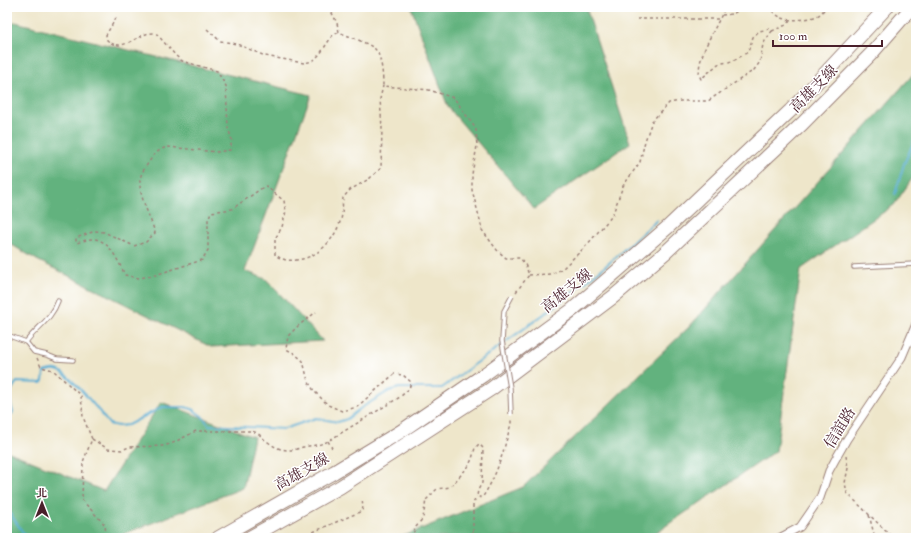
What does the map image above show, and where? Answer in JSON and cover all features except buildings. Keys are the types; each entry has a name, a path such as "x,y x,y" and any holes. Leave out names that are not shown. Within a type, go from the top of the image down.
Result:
{"highway":[{"name":"高雄支線","path":"218,538 334,472 400,432 482,376 572,310 668,227 785,116 836,64 887,7"},
{"name":"高雄支線","path":"248,538 340,486 491,389 612,297 666,252 802,124 871,54 912,7"}],"street":[{"name":"信誼路","path":"779,538 800,527 820,498 829,471 843,445 902,357 916,324"}],"lane":[{"path":"854,267 916,264"},
{"path":"511,414 510,388 502,341 504,311 512,296"},
{"path":"26,342 32,334 47,321 58,301"},
{"path":"7,335 26,342 34,352 57,359 73,360"},
{"path":"908,342 916,345"}],"path":[{"path":"329,7 337,23 339,32"},
{"path":"725,7 705,48 700,66 699,77 701,79 718,64 733,61 748,52 753,37 759,31 769,29 772,31"},
{"path":"722,15 732,14 746,7"},
{"path":"768,7 774,13 785,19 791,20 819,16 826,7"},
{"path":"116,18 106,35 107,40 110,43 117,46 123,45 148,33 156,33 182,61 217,71 226,86 228,128 232,140 230,150 217,152 168,148 161,149 153,156 141,173 140,181 142,196 155,233 146,242 134,246 104,232 95,231 76,238 76,243 92,239 101,241 111,248 125,275 138,278 152,276 202,260 208,250 208,220 211,212 232,210 266,186 284,201 286,211 282,227 274,239 275,255 286,260 308,258 318,252 330,241 342,218 343,198 350,190 369,179 381,168 382,128 380,99 383,86 383,76 379,56 376,50 339,32"},
{"path":"637,19 720,19"},
{"path":"529,275 551,274 562,269 585,247 612,216 623,186 640,162 652,121 669,103 680,101 708,101 754,70 760,62 764,44 772,31 786,25 791,20"},
{"path":"207,29 220,40 237,44 265,56 304,63 313,61 320,54 332,36 339,32"},
{"path":"383,86 429,90 454,98 476,129 477,146 472,174 472,190 482,230 497,250 506,258 520,258 525,264 529,275"},
{"path":"512,296 529,275"},
{"path":"34,352 41,367 54,370 81,396 83,418 92,439 108,449 122,450 129,447 162,446 170,444 196,431 257,432 267,442 279,450 299,449 320,445 328,441 400,396 409,389 411,382 403,375 394,374 357,407 342,411 328,405 314,391 308,381 303,361 286,348 288,336 316,312"},
{"path":"477,496 482,498 492,483 498,469 511,424 511,414"},
{"path":"92,439 83,462 82,500 105,524 106,535 103,538"},
{"path":"328,441 332,448"},
{"path":"411,538 416,527 423,518 426,500 437,489 450,487 468,467 475,448 479,444 482,448 482,484 473,503 473,538"},
{"path":"843,445 848,468 845,483 847,493 893,538"},
{"path":"299,538 362,511 364,507 362,500"},
{"path":"869,515 875,538"},
{"path":"306,535 309,538"}],"green space":[{"path":"411,7 586,7 630,143 534,209 448,107"},
{"path":"15,22 311,95 245,271 266,279 323,341 211,347 37,260 7,242 7,26"},
{"path":"916,71 916,173 894,205 801,269 776,451 648,538 399,538 523,487 690,326"},
{"path":"161,402 254,437 243,488 113,538 7,538 7,451 104,491"}],"waterway":[{"path":"895,194 904,164 916,137"},
{"path":"7,417 13,412 10,396 12,389 17,382 41,383 43,381 44,372 55,370 68,377 92,402 109,424 118,426 128,425 162,407 185,407 192,409 202,416 209,425 284,429 316,418 338,422 347,419 361,408 389,391 399,388 442,388 558,304 608,264 657,220"},
{"path":"7,509 26,538"}]}
